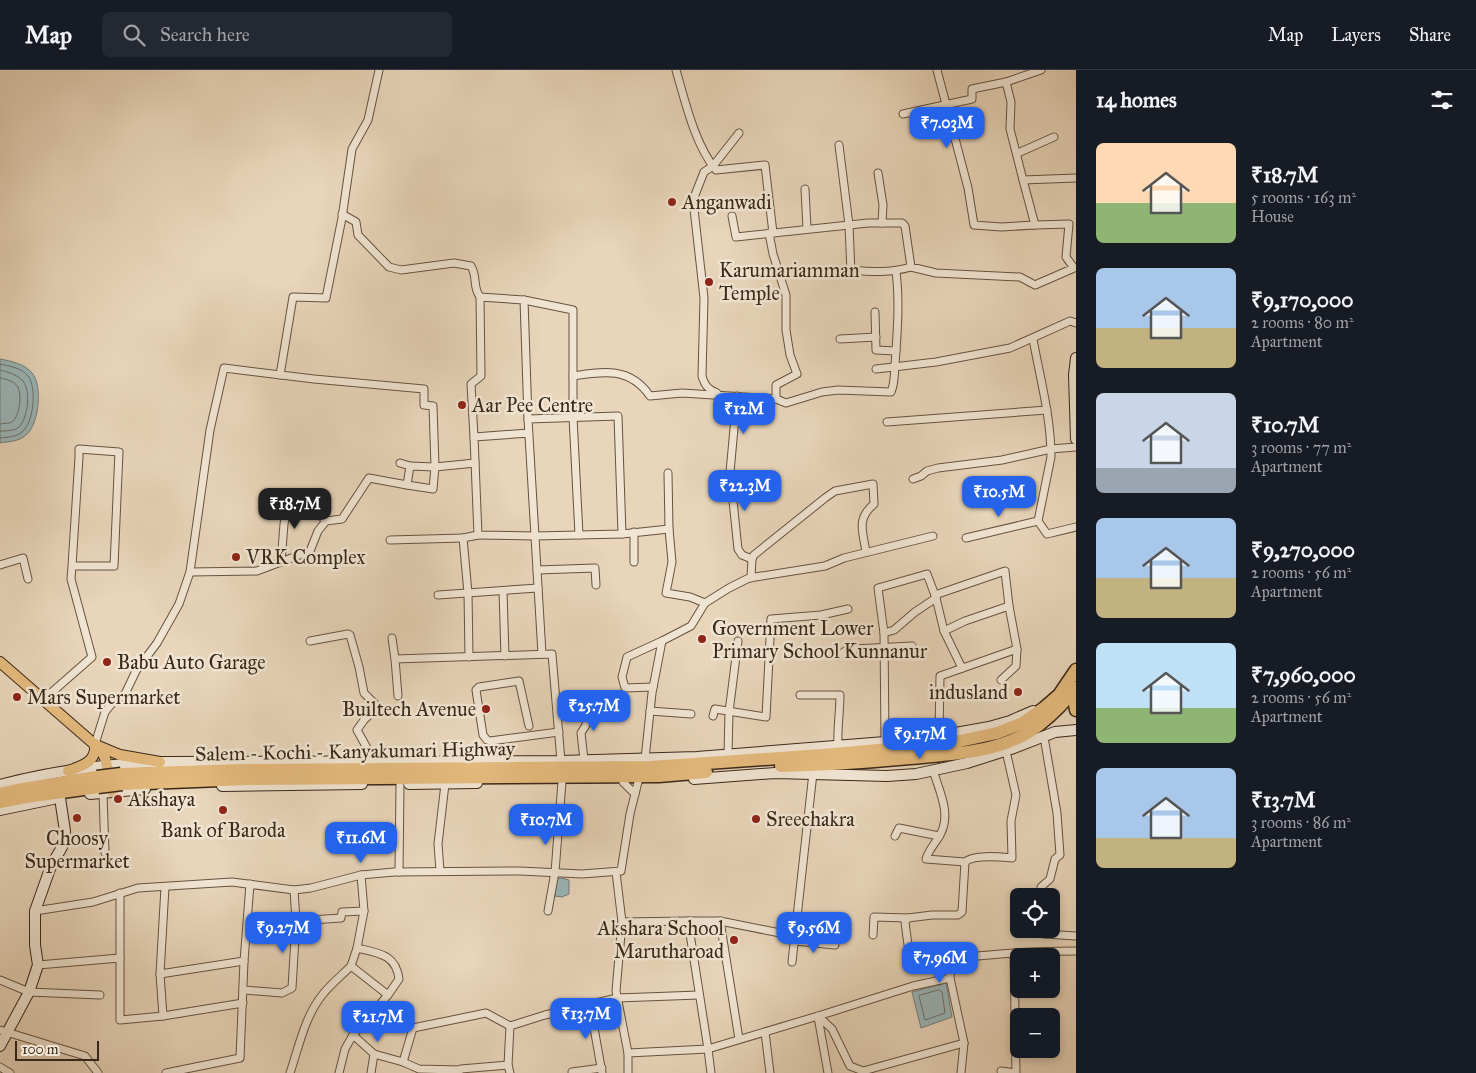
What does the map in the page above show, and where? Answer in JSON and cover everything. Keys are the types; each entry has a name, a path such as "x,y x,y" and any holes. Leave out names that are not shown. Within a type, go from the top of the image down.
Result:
{"highway":[{"name":"Salem - Kochi - Kanyakumari Highway","path":"0,802 109,784 304,770 651,767 946,744 997,733 1023,722 1044,708 1075,681"},
{"name":"Salem - Kochi - Kanyakumari Highway","path":"0,794 25,788 246,779 658,776 966,753 992,747 1028,732 1060,707 1075,681"},
{"path":"1076,694 1074,698 1076,710"}],"main road":[{"path":"0,662 96,744 120,754 160,762"},
{"path":"96,744 105,758 109,784"},
{"path":"68,771 82,766 92,759 95,755 96,744"}],"street":[{"path":"280,375 293,297 326,298 352,149 368,120 379,70"},
{"path":"676,70 699,138 716,170 765,165 773,254 786,294 786,330 790,355 798,374 776,385 776,399"},
{"path":"839,145 849,225 851,272 896,272 911,267 936,274 1020,277 1035,286 1072,269 1066,257 1069,224 1001,227 974,225 968,188 938,70"},
{"path":"903,114 972,99 972,89 1006,82 1041,70"},
{"path":"1006,82 1011,102 1010,129 1018,153 1035,225"},
{"path":"720,395 709,390 704,384 702,376 704,298 693,200 704,172 713,166 739,133"},
{"path":"1018,153 1054,137"},
{"path":"878,173 882,223"},
{"path":"1023,180 1076,178"},
{"path":"805,189 807,229"},
{"path":"342,214 356,222 358,235 388,267 401,270 454,264 471,266 475,272 475,291 480,298 481,376 471,384 478,536"},
{"path":"732,216 736,237 849,225 902,223 905,226 911,267"},
{"path":"573,376 611,372 632,377 642,385 650,396 682,393 776,399 786,403 822,392 838,390 889,392 894,385 896,351 898,284 896,272"},
{"path":"480,298 524,300 572,310 573,417 579,535"},
{"path":"524,300 528,419 542,654"},
{"path":"875,312 876,350 896,351"},
{"path":"876,369 936,362 1010,348 1070,321 1076,323"},
{"path":"840,339 876,337"},
{"path":"1033,339 1047,410 1051,449 1038,521 1048,534 1076,527"},
{"path":"1076,358 1074,391 1076,439"},
{"path":"96,744 105,712 114,701 125,694 136,671 158,643 180,604 190,572 210,430 224,368 424,389 424,405 433,406 435,467 433,488 369,478 342,519 326,521 318,531 310,551 257,571 190,572"},
{"path":"736,396 730,472 738,549 742,555 752,559"},
{"path":"887,422 1047,410"},
{"path":"528,419 618,416 622,534"},
{"path":"474,437 529,433"},
{"path":"913,479 927,471 938,468 1002,460 1051,449 1076,447"},
{"path":"43,700 92,657 71,580 79,449 119,452 114,566 72,566"},
{"path":"400,463 410,466 435,467 475,463"},
{"path":"407,485 410,466"},
{"path":"668,473 669,529 672,562 666,594 690,597 705,603"},
{"path":"751,578 752,559 782,531 835,491 873,484 874,504 866,511 861,523 866,552"},
{"path":"281,562 287,508 298,493 326,521"},
{"path":"966,538 1038,521"},
{"path":"390,540 478,536 622,534 669,529"},
{"path":"634,532 634,562"},
{"path":"653,687 625,688 622,677 627,656 691,626 705,603 729,588 751,578 826,566 844,558 933,536"},
{"path":"463,538 468,594 469,656"},
{"path":"0,565 23,558 28,579"},
{"path":"537,570 595,568 596,585"},
{"path":"884,633 894,630 935,597 1005,571 1017,649 1016,666 1000,680"},
{"path":"885,742 884,633 878,588 927,574 944,631 962,668"},
{"path":"438,595 538,588"},
{"path":"502,591 505,656"},
{"path":"944,631 1009,606"},
{"path":"713,716 716,709 766,717 771,619 821,615 848,609"},
{"path":"310,641 341,634 350,635 364,693 378,707 364,720 357,730 367,748 370,761"},
{"path":"392,638 398,696"},
{"path":"645,759 653,687 662,641"},
{"path":"728,754 729,712 738,641"},
{"path":"838,656 847,650 912,646"},
{"path":"939,736 940,676 1017,649"},
{"path":"395,659 552,654 561,761"},
{"path":"529,726 520,681 480,687 476,690 483,735 487,740 558,732"},
{"path":"0,784 68,771 160,762 561,761 645,759 838,746 939,736 1010,721 1029,713 1059,694"},
{"path":"800,695 840,695 840,715 837,732 838,746"},
{"path":"584,760 581,733 586,725 587,706"},
{"path":"650,710 690,714"},
{"path":"0,810 60,798 109,784 172,786 638,782 775,773 888,776 916,774 952,767 1006,751 1055,732 1076,730"},
{"path":"1041,888 1050,879 1055,859 1060,855 1057,813 1044,736"},
{"path":"933,770 945,816 944,826 929,850 926,859 965,862 968,859 977,858 1012,858 1011,821 1016,795 1006,751"},
{"path":"792,962 813,773"},
{"path":"548,911 555,872 562,782"},
{"path":"623,782 635,794"},
{"path":"35,911 93,902 138,888 232,882 294,890 311,888 361,875 399,872 520,871 582,874 621,871 630,814 638,782"},
{"path":"105,853 109,784"},
{"path":"399,872 400,784"},
{"path":"440,871 438,844 445,784"},
{"path":"0,1046 4,1032 29,992 38,965 35,945 35,911 51,866 62,846 65,830 60,798"},
{"path":"895,836 899,828 939,836"},
{"path":"873,935 874,917 908,918 932,915 958,915 962,912 965,862"},
{"path":"616,872 622,922 616,991 628,1053 628,1073"},
{"path":"290,1073 306,1023 322,995 351,966 357,948 364,911 361,875"},
{"path":"166,1073 240,1058 244,960 250,884"},
{"path":"163,1016 160,974 165,887"},
{"path":"244,990 282,992 292,988 296,921 294,890"},
{"path":"120,893 120,1020 163,1016 243,1004"},
{"path":"296,921 341,918 342,912 364,911"},
{"path":"908,918 905,922 908,945"},
{"path":"688,921 711,1073"},
{"path":"720,921 739,1039"},
{"path":"622,922 720,921 795,939 835,945"},
{"path":"1060,935 1076,936"},
{"path":"339,1073 345,1049 353,1035 388,995 399,979 398,969 384,954 357,948"},
{"path":"1060,951 1076,951"},
{"path":"961,1073 964,1043 950,978 951,963 961,958 1010,952"},
{"path":"38,965 120,958"},
{"path":"160,974 244,960"},
{"path":"351,966 388,995"},
{"path":"628,1053 708,1049 913,986 950,978"},
{"path":"0,980 29,992 100,995"},
{"path":"403,1062 413,1028 486,1013 510,1026 545,1015 617,998 699,995"},
{"path":"1001,1071 1016,1073 1015,998"},
{"path":"572,1072 602,1070 590,1004"},
{"path":"818,1016 832,1028 850,1066 864,1072 964,1043"},
{"path":"818,1016 828,1073"},
{"path":"510,1026 508,1065 510,1073"},
{"path":"4,1032 85,1056 98,1073"},
{"path":"765,1032 770,1073"},
{"path":"353,1035 374,1054 420,1069 459,1071 508,1065"},
{"path":"371,1073 374,1054"},
{"path":"0,1067 10,1073"}],"water":[{"path":"0,359 18,363 32,373 38,386 38,405 34,423 26,435 14,441 0,443"},
{"path":"556,879 569,880 569,894 562,897 555,896"},
{"path":"946,983 952,1017 921,1028 912,992"}],"place":[{"name":"Anganwadi","path":"672,202"},
{"name":"Karumariamman Temple","path":"709,282"},
{"name":"Aar Pee Centre","path":"462,405"},
{"name":"VRK Complex","path":"236,557"},
{"name":"Government Lower Primary School Kunnanur","path":"702,639"},
{"name":"Babu Auto Garage","path":"107,662"},
{"name":"indusland","path":"1018,692"},
{"name":"Mars Supermarket","path":"17,697"},
{"name":"Builtech Avenue","path":"486,709"},
{"name":"Akshaya","path":"118,799"},
{"name":"Bank of Baroda","path":"223,810"},
{"name":"Choosy Supermarket","path":"77,818"},
{"name":"Sreechakra","path":"756,819"},
{"name":"Akshara School Marutharoad","path":"734,940"}]}
